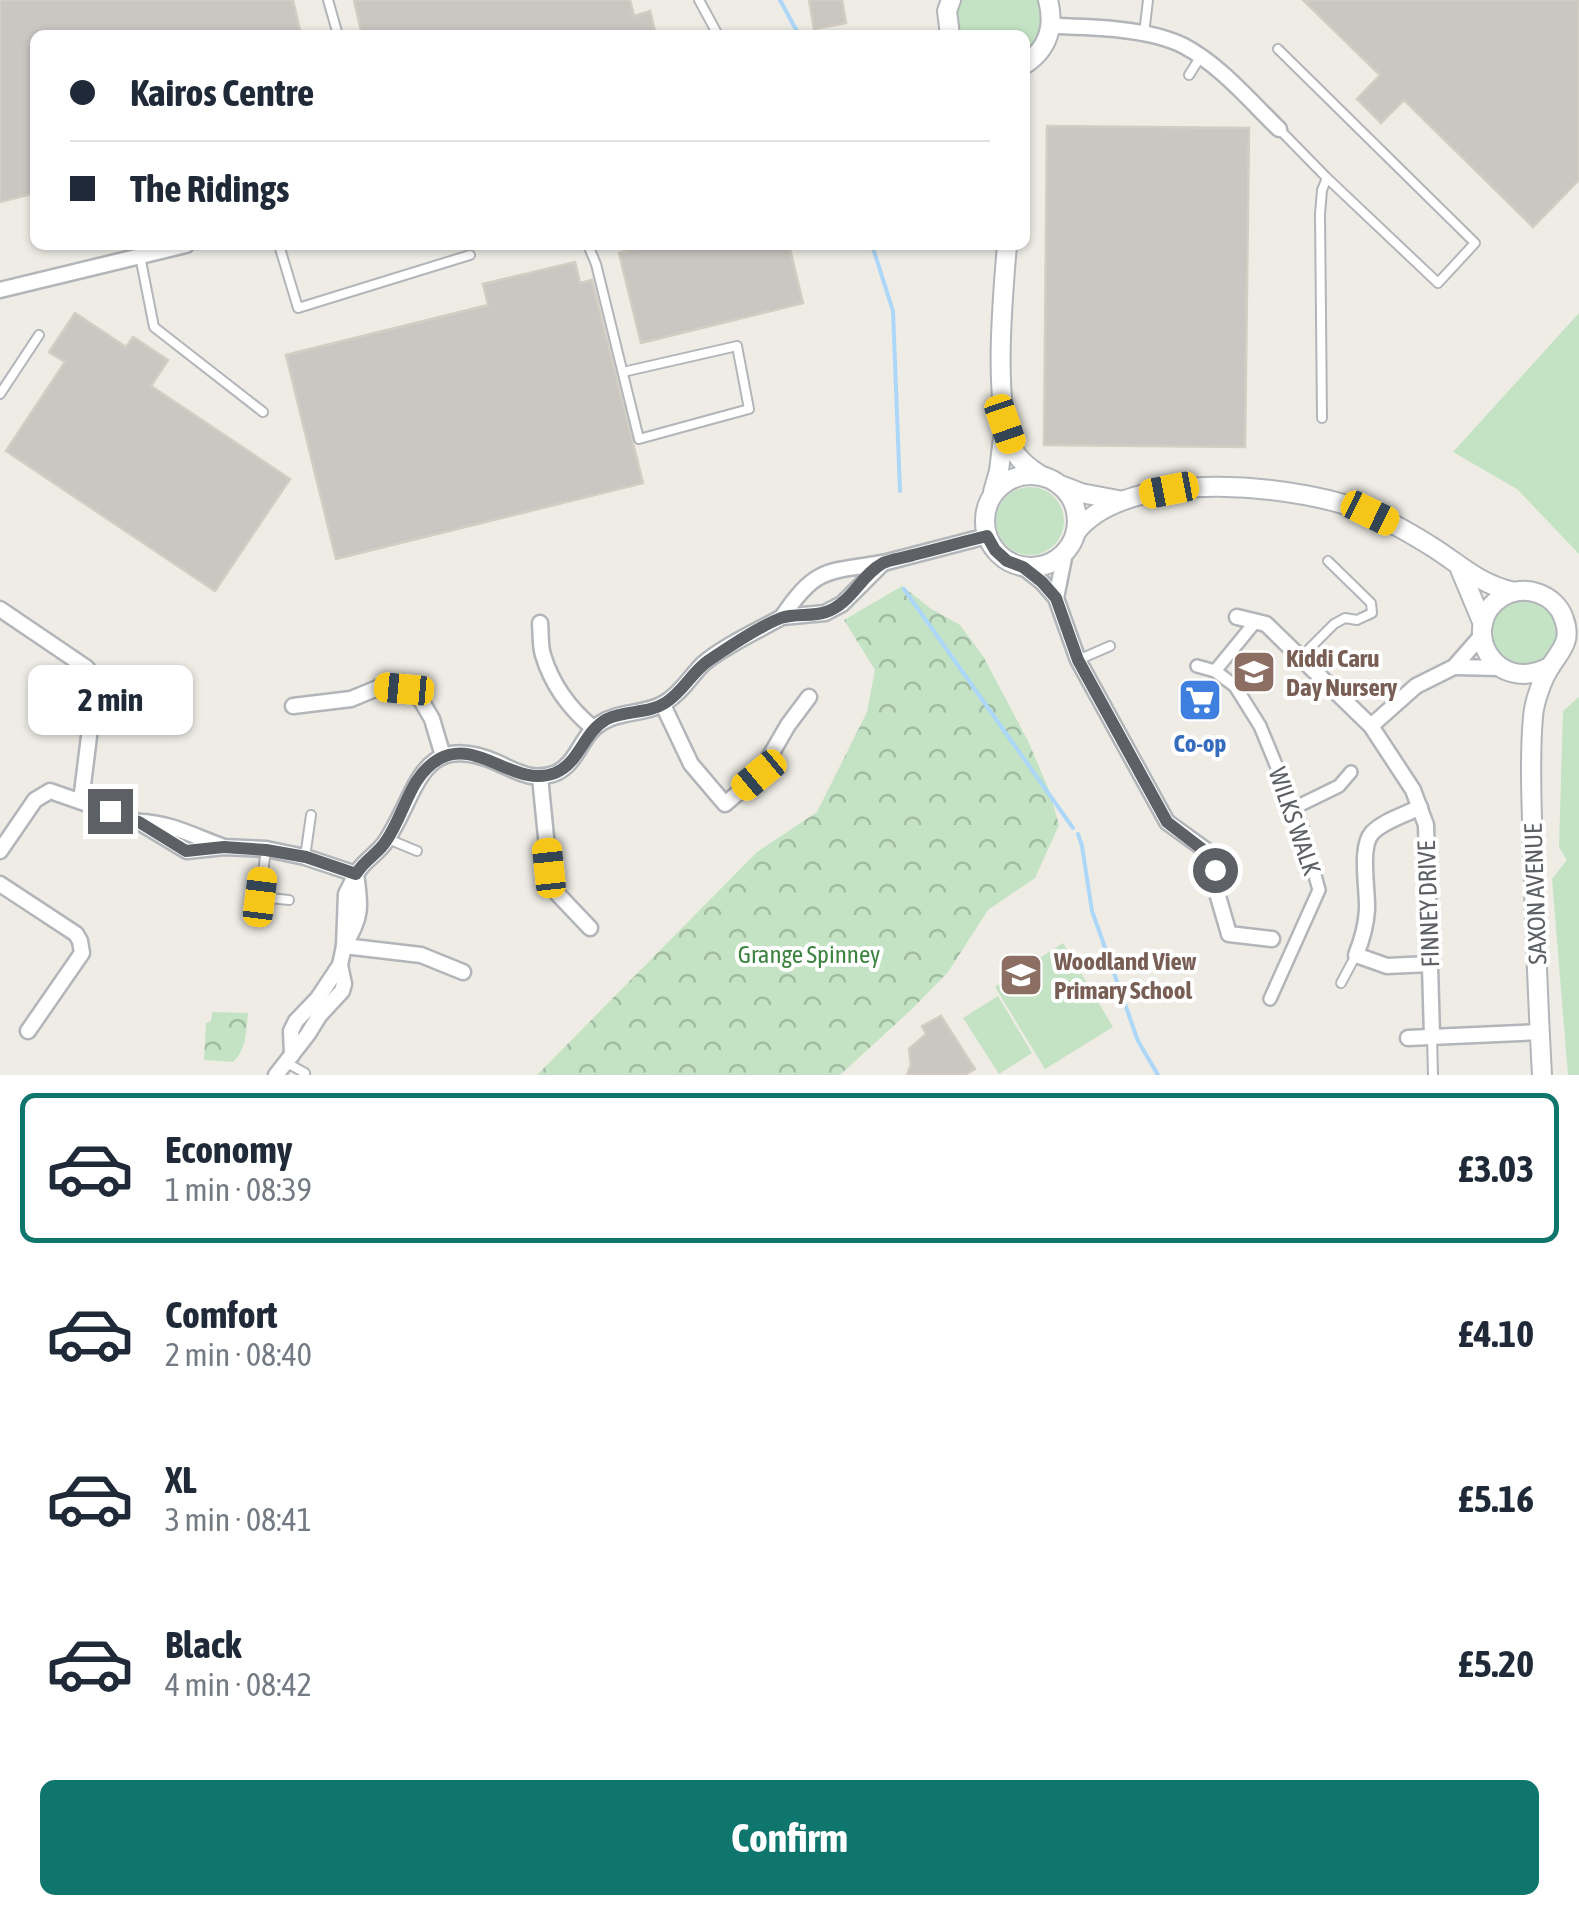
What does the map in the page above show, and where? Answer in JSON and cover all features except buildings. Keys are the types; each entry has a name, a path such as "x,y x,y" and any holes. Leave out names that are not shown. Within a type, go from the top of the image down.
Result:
{"street":[{"path":"950,30 951,0"},
{"path":"1030,61 1046,42 1051,26 1048,0"},
{"path":"1051,26 1144,34 1180,43 1201,56 1279,129"},
{"path":"0,290 165,250"},
{"path":"1006,250 1001,392 1005,424 1014,452 1040,475"},
{"path":"1005,424 999,471 986,508 987,536 1007,561 1023,567 1056,598 1078,660 1167,822 1206,852 1215,870 1215,886 1229,934 1272,940"},
{"path":"992,494 1014,477 1027,474 1052,479 1071,496 1076,508 1076,532 1065,553 1056,598"},
{"name":"SAXON AVENUE","path":"1063,486 1118,500"},
{"name":"SAXON AVENUE","path":"1076,532 1095,512 1118,500 1169,490 1262,487 1314,495 1395,525 1498,588 1539,593 1559,608 1567,632 1565,645 1550,666 1533,713 1532,808 1542,1075"},
{"path":"782,618 796,596 828,571 883,563 987,536"},
{"path":"1023,567 1038,567 1065,553"},
{"path":"284,1064 342,991 340,965 346,894 365,860 388,839 412,787 426,768 444,756 462,754 495,762 522,776 557,772 570,763 593,728 618,714 662,705 680,692 704,663 782,618 825,613 842,604 883,563"},
{"path":"1460,568 1482,630 1484,648 1522,689 1533,713"},
{"path":"1371,726 1416,686 1454,667 1482,630 1492,605 1514,592"},
{"path":"0,609 87,668 94,688 82,800"},
{"name":"FINNEY DRIVE","path":"1237,617 1266,624 1371,726 1414,790 1426,825 1432,1036"},
{"path":"1197,666 1215,671 1256,621"},
{"path":"540,623 542,654 564,700 593,728"},
{"path":"1454,667 1527,675 1550,666"},
{"name":"WILKS WALK","path":"1215,671 1235,686 1260,726 1302,828 1319,890 1270,999"},
{"path":"293,706 351,699 380,687 404,689 421,700 427,710 444,756"},
{"path":"662,705 691,764 724,804 759,775 809,697"},
{"path":"1294,808 1339,786 1351,772"},
{"path":"540,776 551,886 590,928"},
{"path":"0,851 34,800 50,791 139,822 186,851 224,847 266,850 306,857 356,874"},
{"path":"1420,807 1375,830 1368,838 1367,909 1364,936 1356,955 1387,966 1430,964"},
{"path":"0,884 80,940 82,953 28,1031"},
{"path":"344,946 420,955 463,972"},
{"path":"1408,1038 1540,1032"}],"lane":[{"path":"328,0 337,30"},
{"path":"699,0 715,30"},
{"path":"1144,34 1148,0"},
{"path":"1278,49 1475,243 1438,283 1279,129"},
{"path":"1190,75 1201,56"},
{"path":"1322,418 1320,214 1327,178"},
{"path":"281,250 298,308 470,255"},
{"path":"590,250 639,438 749,409 737,346 623,372"},
{"path":"140,256 154,328 263,412"},
{"path":"0,394 39,334"},
{"path":"1301,658 1334,624 1345,618 1357,620 1372,614 1371,604 1328,561"},
{"path":"1078,660 1110,646"},
{"path":"306,857 311,815"},
{"path":"388,839 417,851"},
{"path":"266,850 260,897 289,900"},
{"path":"1341,983 1356,955"},
{"path":"1432,1036 1433,1075"},
{"path":"284,1064 305,1073"}],"green space":[{"path":"960,0 1040,0 1042,24 1030,48 1030,30 958,30 955,17"},
{"path":"1579,313 1579,554 1517,489 1453,452"},
{"path":"1030,487 1054,497 1064,521 1054,545 1030,555 1006,545 996,521 1006,497"},
{"name":"Grange Spinney","path":"902,586 960,625 983,656 1028,741 1059,825 1035,878 988,910 948,972 840,1075 537,1075 757,852 817,812 867,712 875,670 844,620"},
{"path":"1524,599 1548,609 1558,633 1548,657 1524,667 1500,657 1490,633 1500,609"},
{"path":"1579,697 1579,1075 1568,1075 1552,879 1567,860 1559,847 1563,711"},
{"path":"1063,943 1113,1027 1045,1069 995,987"},
{"path":"998,996 1032,1053 999,1074 963,1018"},
{"path":"212,1012 248,1013 243,1046 233,1062 204,1060 206,1023 211,1021"}],"waterway":[{"path":"780,0 796,30"},
{"path":"874,250 893,311 900,491"},
{"path":"904,589 1073,828"},
{"path":"1078,834 1092,911 1138,1041 1158,1075"}],"place":[{"name":"Kiddi Caru Day Nursery","path":"1254,672"},
{"name":"Co-op","path":"1200,700"},
{"name":"Woodland View Primary School","path":"1021,975"}],"route":[{"path":"110,811 139,822 186,851 224,847 266,850 306,857 356,874 388,839 412,787 426,768 444,756 477,757 522,776 557,772 570,763 593,728 618,714 662,705 680,692 704,663 782,618 825,613 842,604 883,563 987,536 1007,561 1023,567 1056,598 1078,660 1167,822 1206,852 1215,870"}]}
